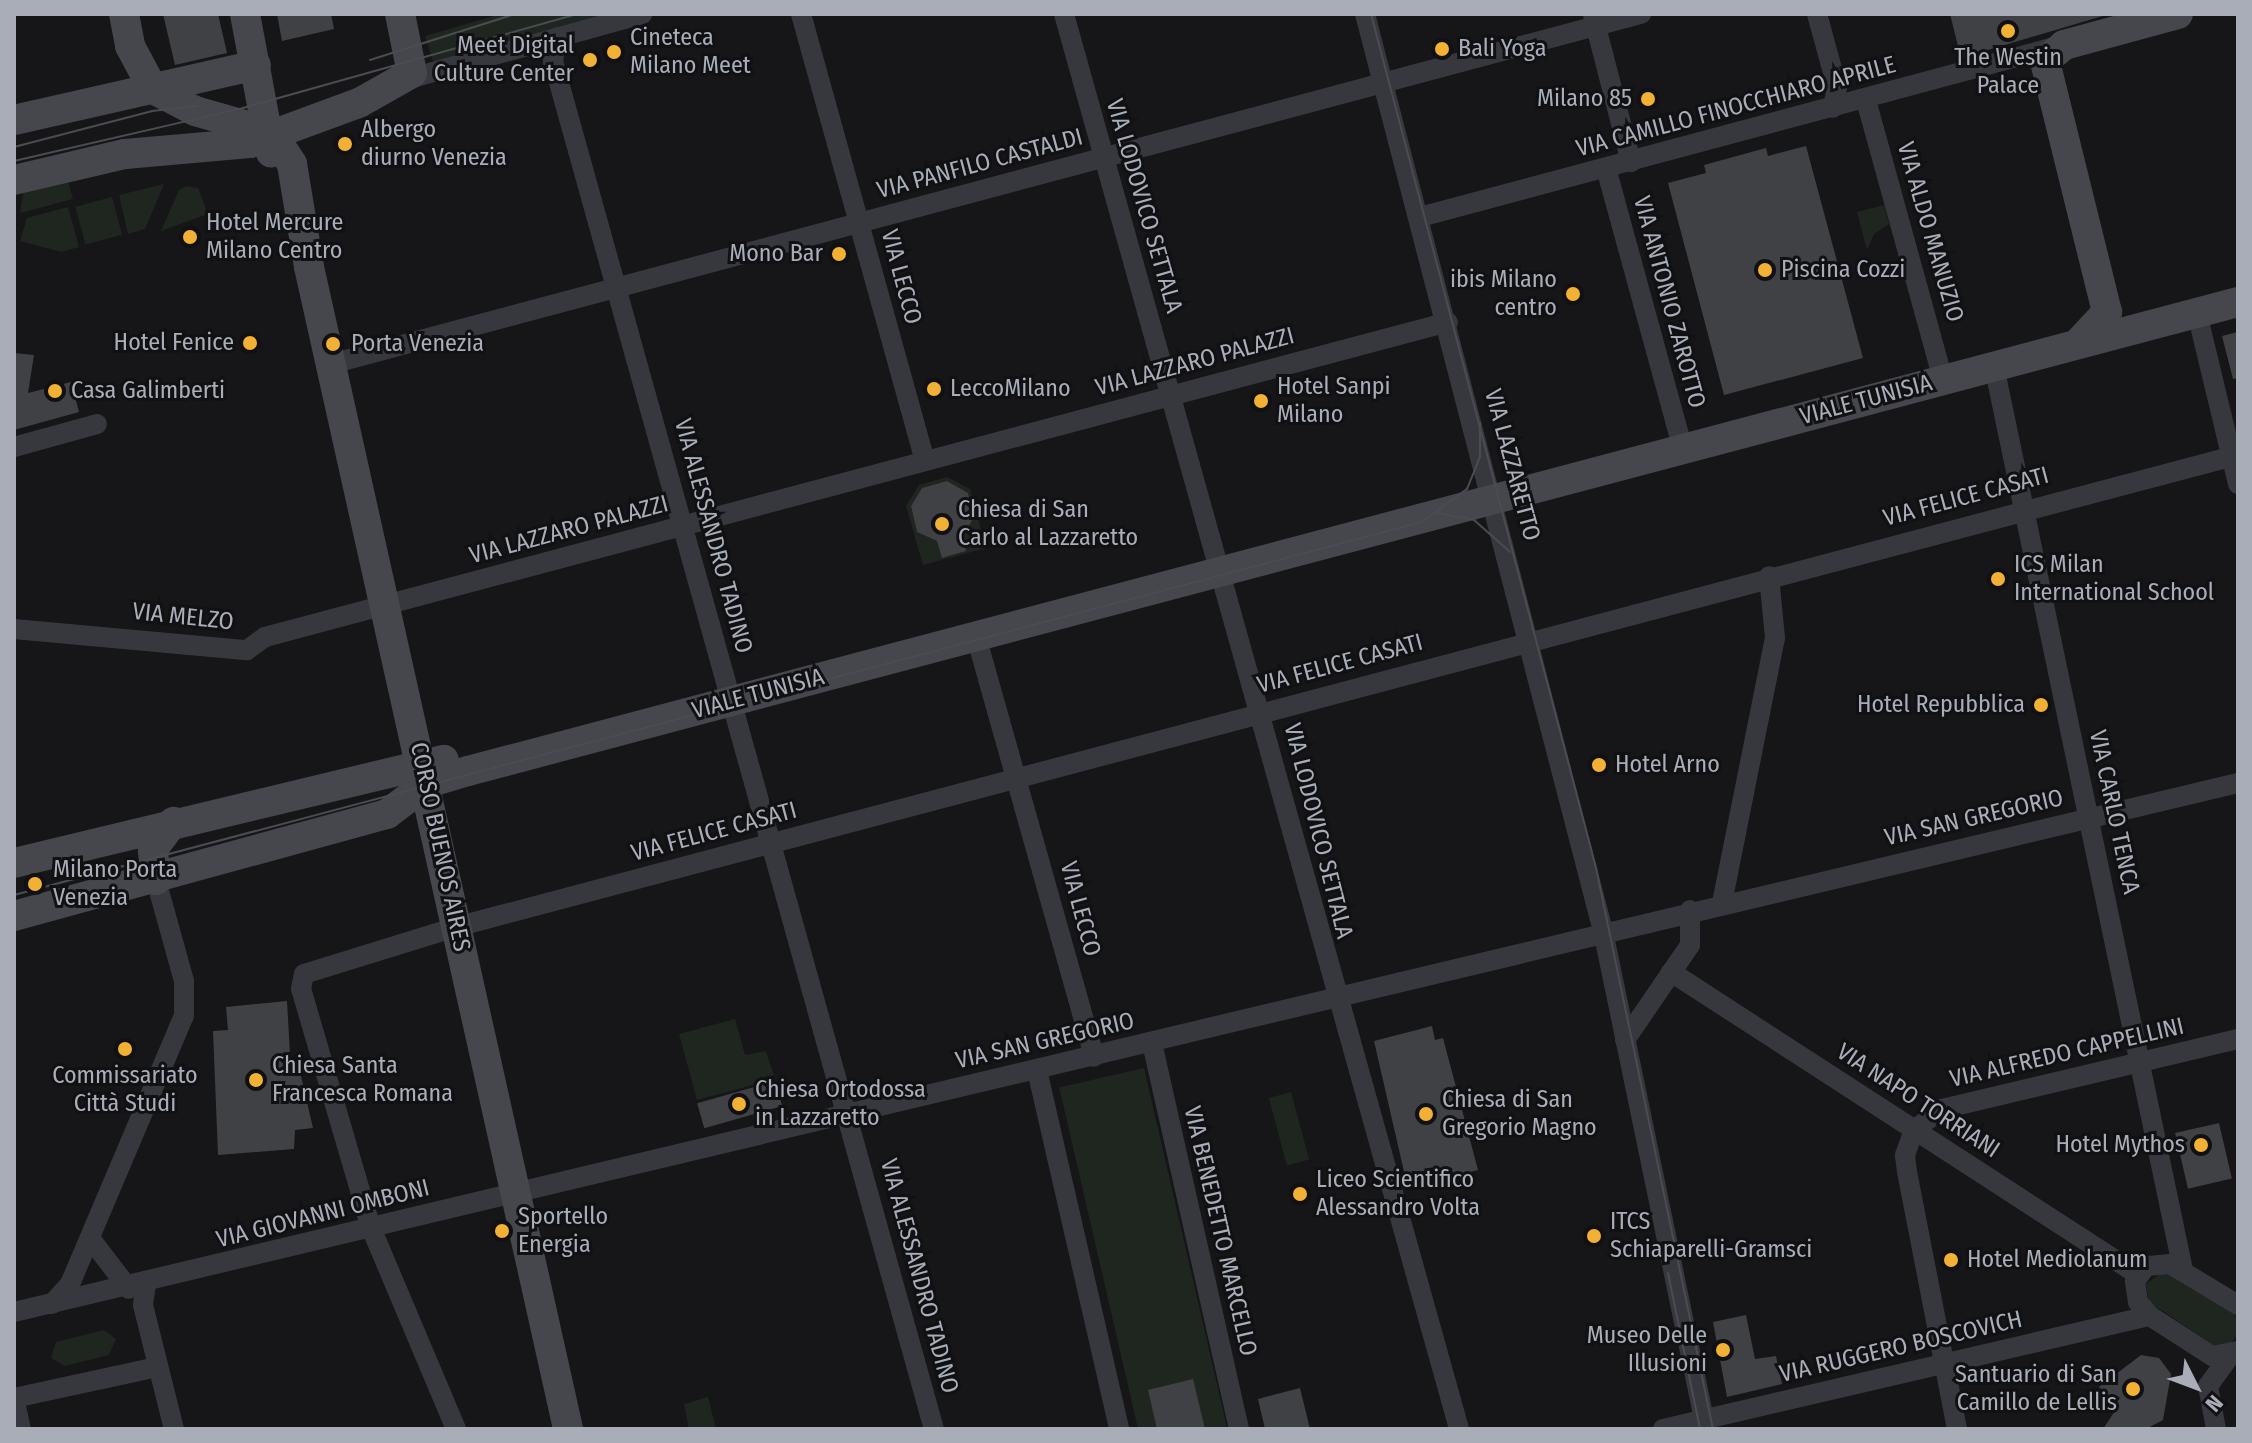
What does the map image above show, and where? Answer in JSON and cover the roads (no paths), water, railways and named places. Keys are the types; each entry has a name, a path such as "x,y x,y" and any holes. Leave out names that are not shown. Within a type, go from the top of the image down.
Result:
{"street":[{"path":"101,14 125,25 153,89 211,115 264,146"},
{"name":"CORSO BUENOS AIRES","path":"245,14 256,65 264,146 292,164 309,267 426,774 513,1194 568,1429"},
{"path":"14,180 125,154 264,146 408,79 642,14"},
{"name":"VIA LECCO","path":"801,14 925,461"},
{"name":"VIA LODOVICO SETTALA","path":"1064,14 1102,158 1261,712 1334,997 1459,1429"},
{"name":"VIA LAZZARETTO","path":"1365,14 1532,642 1603,931 1705,1424"},
{"name":"VIA PANFILO CASTALDI","path":"331,364 1383,83 1594,20 1641,14"},
{"path":"1817,14 1837,87 1833,108"},
{"path":"2074,344 2097,329 2107,312 2044,68 2049,54 2064,45 2178,14"},
{"path":"404,18 414,62 408,79"},
{"name":"VIA ANTONIO ZAROTTO","path":"1594,20 1631,162"},
{"name":"VIA ALESSANDRO TADINO","path":"558,37 553,61 686,526 730,701 934,1429"},
{"name":"VIA CAMILLO FINOCCHIARO APRILE","path":"1420,217 2064,45"},
{"path":"14,120 256,65"},
{"name":"VIA ALDO MANUZIO","path":"1866,100 1943,379"},
{"name":"VIA ANTONIO ZAROTTO","path":"1606,168 1683,449"},
{"name":"VIALE TUNISIA","path":"14,863 173,822 259,808 589,740 1015,625 1219,572 1259,565 2238,302"},
{"path":"2107,312 2159,322"},
{"path":"2197,313 2235,456 2238,484"},
{"name":"VIA LAZZARO PALAZZI","path":"387,604 1448,322"},
{"name":"VIA CARLO TENCA","path":"1994,366 2027,508 2088,818 2183,1270"},
{"path":"14,447 97,424"},
{"name":"VIA FELICE CASATI","path":"371,1228 301,989 304,974 456,927 1532,642 1769,576 2235,456"},
{"path":"1722,903 1775,638 1769,576"},
{"name":"VIA MELZO","path":"14,629 247,650 265,637 387,604"},
{"name":"VIA LECCO","path":"976,636 1094,1057"},
{"path":"14,916 156,880 387,814 426,774"},
{"name":"VIA SAN GREGORIO","path":"513,1194 1094,1057 1690,910 2238,783"},
{"path":"52,1304 70,1284 180,1030 184,981 156,880 153,849 173,822"},
{"path":"1625,1040 1691,942 1690,910"},
{"name":"VIA NAPO TORRIANI","path":"1671,972 2137,1274"},
{"name":"VIA ALFREDO CAPPELLINI","path":"1914,1130 1942,1109 2238,1039"},
{"name":"VIA BENEDETTO MARCELLO","path":"1152,1043 1239,1429"},
{"path":"1037,1070 1119,1429"},
{"path":"1914,1130 1905,1162 1957,1429"},
{"name":"VIA GIOVANNI OMBONI","path":"14,1312 138,1287 513,1194"},
{"path":"371,1228 456,1429"},
{"path":"90,1238 138,1287 174,1429"},
{"path":"2233,1354 2212,1356 2150,1316 2135,1297 2137,1274 2157,1263 2183,1270 2238,1304"},
{"name":"VIA RUGGERO BOSCOVICH","path":"1663,1429 1705,1424 2150,1316"},
{"path":"2216,1429 2208,1386 2233,1354"},
{"path":"17,1410 157,1367"}],"tram line":[{"path":"370,60 515,14"},
{"path":"14,161 243,108 578,14"},
{"path":"1371,14 1596,868 1713,1429"},
{"path":"14,147 152,111 197,106"},
{"path":"14,895 1422,522 1467,489 1480,457 1480,423"},
{"path":"1436,513 1474,520 1510,552"},
{"path":"1668,1273 1700,1429"}],"place":[{"name":"The Westin Palace","path":"2008,31"},
{"name":"Bali Yoga","path":"1442,49"},
{"name":"Cineteca Milano Meet","path":"614,52"},
{"name":"Meet Digital Culture Center","path":"590,60"},
{"name":"Milano 85","path":"1648,99"},
{"name":"Albergo diurno Venezia","path":"345,144"},
{"name":"Hotel Mercure Milano Centro","path":"190,237"},
{"name":"Mono Bar","path":"839,254"},
{"name":"Piscina Cozzi","path":"1765,270"},
{"name":"ibis Milano centro","path":"1573,294"},
{"name":"Hotel Fenice","path":"250,343"},
{"name":"Porta Venezia","path":"333,344"},
{"name":"LeccoMilano","path":"934,389"},
{"name":"Casa Galimberti","path":"55,391"},
{"name":"Hotel Sanpi Milano","path":"1261,401"},
{"name":"Chiesa di San Carlo al Lazzaretto","path":"942,524"},
{"name":"ICS Milan International School","path":"1998,579"},
{"name":"Hotel Repubblica","path":"2041,705"},
{"name":"Hotel Arno","path":"1599,765"},
{"name":"Milano Porta Venezia","path":"35,884"},
{"name":"Commissariato Città Studi","path":"125,1049"},
{"name":"Chiesa Santa Francesca Romana","path":"256,1080"},
{"name":"Chiesa Ortodossa in Lazzaretto","path":"739,1104"},
{"name":"Chiesa di San Gregorio Magno","path":"1426,1114"},
{"name":"Hotel Mythos","path":"2201,1145"},
{"name":"Liceo Scientifico Alessandro Volta","path":"1300,1194"},
{"name":"Sportello Energia","path":"502,1231"},
{"name":"ITCS Schiaparelli-Gramsci","path":"1594,1236"},
{"name":"Hotel Mediolanum","path":"1951,1260"},
{"name":"Museo Delle Illusioni","path":"1723,1350"},
{"name":"Santuario di San Camillo de Lellis","path":"2133,1389"}]}
